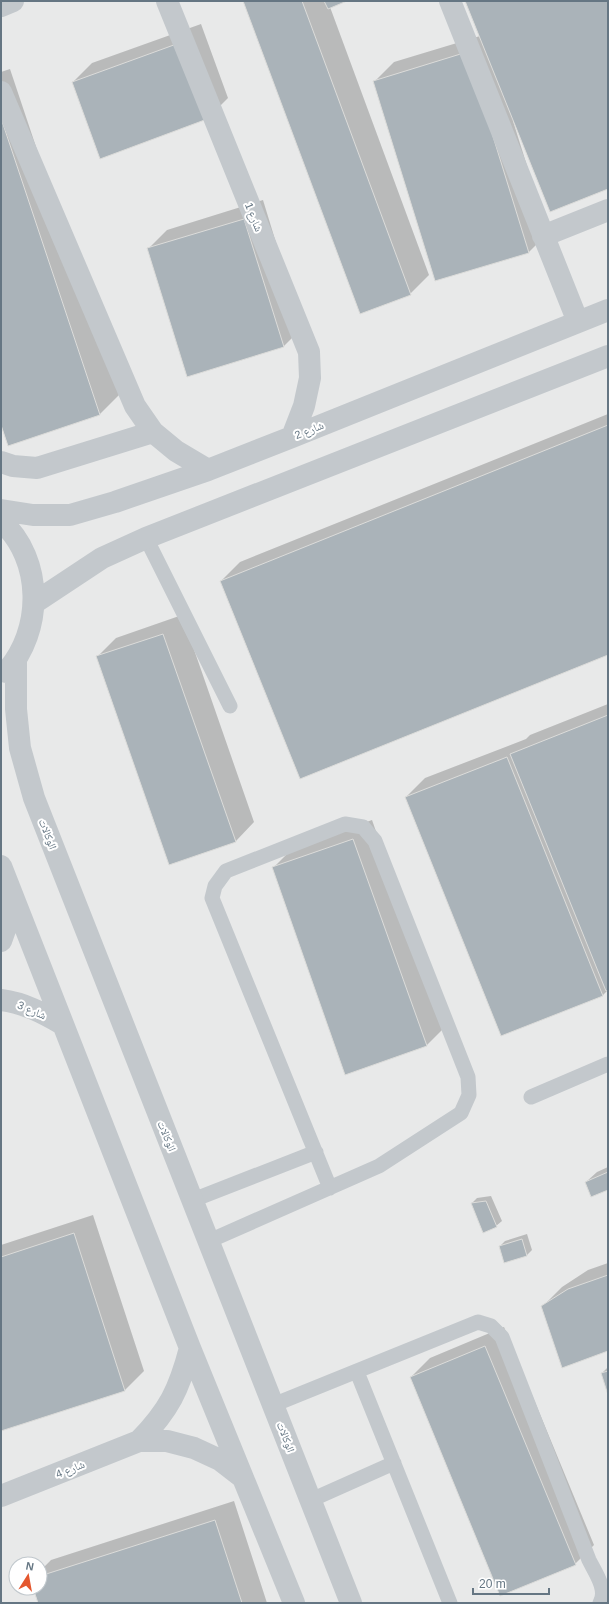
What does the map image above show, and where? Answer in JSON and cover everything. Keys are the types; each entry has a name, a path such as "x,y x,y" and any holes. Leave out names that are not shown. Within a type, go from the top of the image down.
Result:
{"street":[{"path":"1,6 13,1"},
{"name":"شارع 1","path":"167,1 309,352 310,378 306,399 292,437"},
{"path":"450,1 578,322"},
{"path":"1,92 136,406 153,432 176,451 208,470"},
{"path":"543,236 608,210"},
{"name":"شارع 2","path":"1,510 33,515 70,515 114,502 208,470 608,310"},
{"path":"34,603 102,558 146,538 608,356"},
{"path":"1,462 13,466 37,468 153,432"},
{"path":"1,521 7,526 22,549 32,576 34,603 29,634 16,661 1,678"},
{"name":"الوكالات","path":"16,661 16,709 20,748 34,798 351,1603"},
{"path":"1,866 190,1348 294,1603"},
{"path":"1,941 6,927 12,896"},
{"name":"شارع 3","path":"1,1000 12,1001 38,1010 62,1024"},
{"name":"شارع 4","path":"139,1441 158,1422 172,1399 184,1374 190,1348"},
{"name":"شارع 4","path":"1,1496 139,1441 167,1441 194,1448 220,1460 242,1477"}],"lane":[{"path":"146,538 230,706"},
{"path":"209,1241 330,1188 379,1166 461,1113 469,1096 468,1077 375,841 363,827 345,824 226,871 214,886 212,898 330,1188"},
{"path":"531,1097 608,1064"},
{"path":"193,1200 316,1152"},
{"path":"273,1405 478,1322 490,1326 502,1336 589,1560 603,1590 600,1603"},
{"path":"357,1372 450,1603"},
{"path":"311,1500 394,1463"}],"shaded area":[{"path":"1,1 608,1 608,1603 1,1603"}],"building":[{"path":"243,1 302,1 411,295 360,314"},
{"path":"324,1 347,1 328,9"},
{"path":"465,1 608,1 608,189 550,212"},
{"path":"182,42 210,118 100,159 72,82"},
{"path":"467,52 529,253 435,281 373,81"},
{"path":"1,118 100,415 8,446 1,425"},
{"path":"244,219 284,347 187,377 147,248"},
{"path":"608,425 608,655 300,779 220,581"},
{"path":"163,634 236,842 169,865 96,656"},
{"path":"608,715 608,990 606,991 510,754"},
{"path":"507,757 603,996 501,1036 405,797"},
{"path":"353,839 427,1046 345,1075 272,867"},
{"path":"608,1172 608,1190 591,1197 585,1182"},
{"path":"486,1201 497,1227 483,1233 471,1203"},
{"path":"74,1233 125,1391 1,1431 1,1257"},
{"path":"522,1239 527,1256 504,1263 499,1246"},
{"path":"608,1275 608,1351 562,1368 541,1306 568,1289"},
{"path":"485,1346 576,1565 500,1596 410,1377"},
{"path":"608,1371 608,1395 601,1373"},
{"path":"215,1520 242,1603 38,1603 36,1596 48,1596 48,1573"}]}
